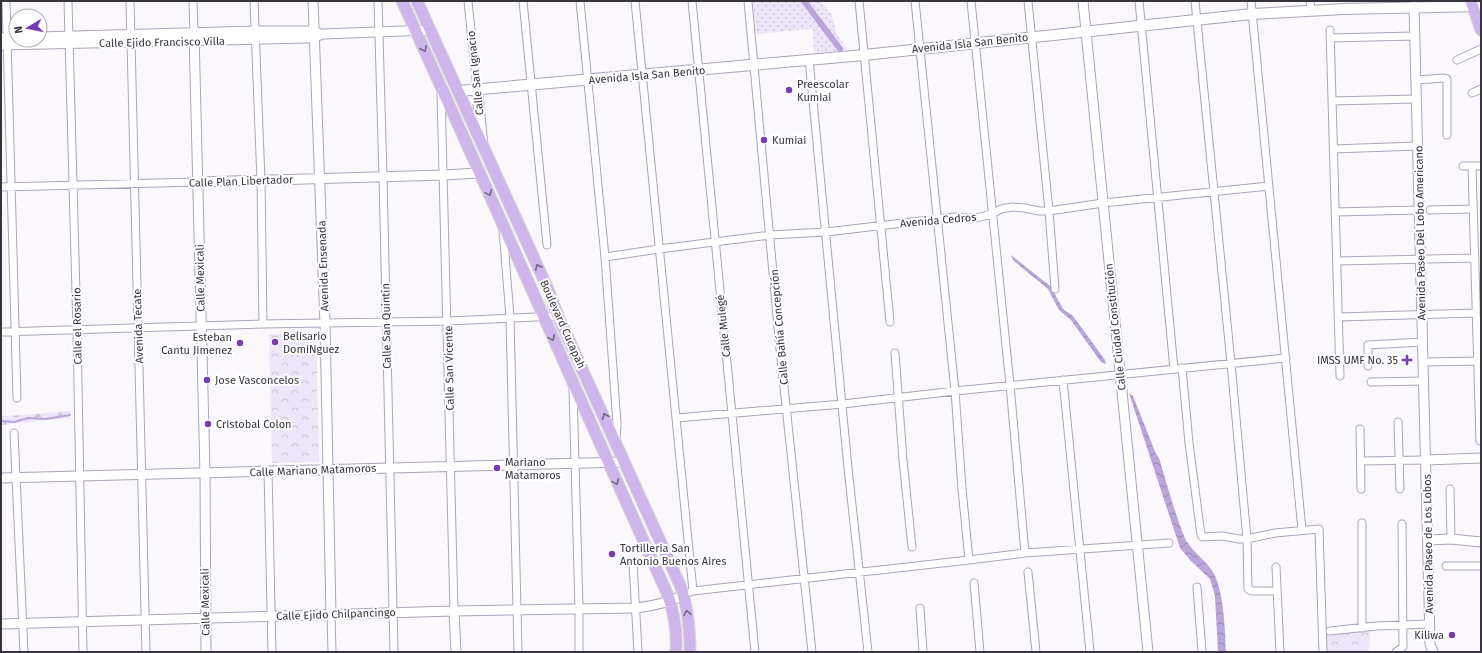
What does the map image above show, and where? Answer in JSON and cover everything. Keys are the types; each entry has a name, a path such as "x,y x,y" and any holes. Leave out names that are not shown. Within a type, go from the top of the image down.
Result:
{"main road":[{"name":"Boulevard Cucapah","path":"402,1 441,85 533,292 542,316 670,602 674,623 676,652"},
{"name":"Boulevard Cucapah","path":"417,1 548,289 558,316 625,462 688,593 690,652"},
{"name":"Avenida Isla San Benito","path":"459,91 864,55 975,42 1252,14 1311,6 1376,4 1414,6 1475,4"},
{"path":"1475,4 1481,30"},
{"name":"Calle San Ignacio","path":"477,90 482,144"},
{"path":"533,292 538,294 544,293 548,289"}],"street":[{"path":"6,1 17,398"},
{"name":"Calle el Rosario","path":"68,1 84,652"},
{"name":"Avenida Tecate","path":"130,1 146,652"},
{"name":"Calle Mexicali","path":"193,1 205,473 206,652"},
{"path":"254,1 261,181 263,324"},
{"name":"Avenida Ensenada","path":"313,1 317,34 332,652"},
{"name":"Calle San Quintín","path":"378,1 394,652"},
{"name":"Calle San Ignacio","path":"468,1 477,90"},
{"path":"523,1 547,245"},
{"path":"580,1 605,257 617,424 616,442"},
{"path":"636,1 676,418 688,593 1025,553 1169,543"},
{"name":"Calle Mulegé","path":"692,1 733,412 755,652"},
{"name":"Calle Bahía Concepción","path":"748,1 812,652"},
{"path":"859,1 890,322"},
{"path":"915,1 936,220 955,390 969,560"},
{"path":"971,1 1010,385 1025,553"},
{"path":"1028,1 1049,211 1055,290"},
{"name":"Calle Ciudad Constitución","path":"1083,1 1148,652"},
{"path":"1140,1 1174,369"},
{"path":"1195,1 1247,539 1248,589 1250,591 1277,590"},
{"path":"1251,1 1302,530"},
{"name":"Avenida Paseo Del Lobo Americano","path":"1414,6 1426,460"},
{"name":"Calle Ejido Francisco Villa","path":"7,41 430,30"},
{"path":"1330,30 1340,376"},
{"path":"1330,38 1415,36"},
{"name":"Calle Ejido Francisco Villa","path":"48,38 69,40"},
{"path":"1457,60 1481,50"},
{"path":"809,59 848,468 868,652"},
{"path":"1416,80 1447,79 1447,135"},
{"name":"Calle San Vicente","path":"441,85 456,652"},
{"path":"1472,93 1481,89"},
{"path":"1332,101 1416,99"},
{"path":"1333,149 1418,146"},
{"path":"1463,166 1481,166"},
{"path":"1472,166 1480,441"},
{"name":"Calle Plan Libertador","path":"1,187 261,181 480,173"},
{"name":"Avenida Cedros","path":"605,257 770,235 826,232 955,217 976,218 992,214 1001,209 1012,207 1049,211 1103,203 1269,186"},
{"path":"1430,210 1473,209"},
{"path":"1335,212 1419,210"},
{"path":"502,222 510,317 518,652"},
{"path":"1337,261 1474,258"},
{"path":"1338,317 1476,313"},
{"path":"1,332 263,324 386,323 558,316"},
{"path":"1368,366 1368,344 1423,342"},
{"path":"896,353 903,460 912,546"},
{"path":"676,418 733,412 843,404 955,390 1286,358"},
{"path":"1423,362 1477,361"},
{"path":"1182,368 1189,443 1202,537 1222,536 1247,539 1275,533 1319,529 1323,652"},
{"path":"1064,380 1090,652"},
{"path":"1371,382 1423,381"},
{"path":"573,385 579,652"},
{"path":"1398,422 1400,489"},
{"path":"1360,429 1361,489"},
{"path":"14,433 24,652"},
{"path":"1360,461 1481,458"},
{"name":"Avenida Paseo de Los Lobos","path":"1426,460 1430,644 1433,652"},
{"name":"Calle Mariano Matamoros","path":"1,478 625,462"},
{"path":"268,471 272,652"},
{"path":"1450,489 1450,539"},
{"path":"1362,523 1362,628"},
{"path":"1396,652 1403,647 1402,524"},
{"path":"1428,540 1450,539 1481,542"},
{"path":"633,563 638,652"},
{"path":"1446,566 1481,566"},
{"path":"1276,567 1280,652"},
{"path":"1028,572 1036,652"},
{"path":"974,583 980,652"},
{"path":"1197,587 1202,652"},
{"name":"Calle Ejido Chilpancingo","path":"1,624 331,614 636,608 670,602 688,593"},
{"path":"920,608 923,652"},
{"path":"1330,631 1376,626 1430,624"}],"green space":[{"path":"753,1 820,1 832,15 836,32 847,50 814,53 813,30 810,29 756,34"},
{"path":"316,333 319,462 272,463 269,334"},
{"path":"71,411 70,419 66,418 1,425 1,416"},
{"path":"1370,631 1369,652 1326,652 1326,632"}],"water":[{"path":"1011,255 1051,287 1063,309 1073,316 1105,360 1106,364 1101,362 1071,320 1059,310 1048,289 1014,261"},
{"path":"1129,393 1133,396 1156,454 1159,458 1186,541 1211,569 1219,586 1223,609 1226,652 1218,652 1215,596 1210,579 1180,548"}],"waterway":[{"path":"804,1 840,49"},
{"path":"1,421 14,422 28,418 46,419 70,415"}],"place":[{"name":"Preescolar Kumiai","path":"789,90"},
{"name":"Kumiai","path":"764,140"},
{"name":"Belisario DomiNguez","path":"275,342"},
{"name":"Esteban Cantu Jimenez","path":"240,343"},
{"name":"IMSS UMF No. 35","path":"1407,360"},
{"name":"Jose Vasconcelos","path":"207,380"},
{"name":"Cristobal Colon","path":"208,424"},
{"name":"Mariano Matamoros","path":"497,468"},
{"name":"Tortilleria San Antonio Buenos Aires","path":"612,554"},
{"name":"Kiliwa","path":"1452,635"}]}
